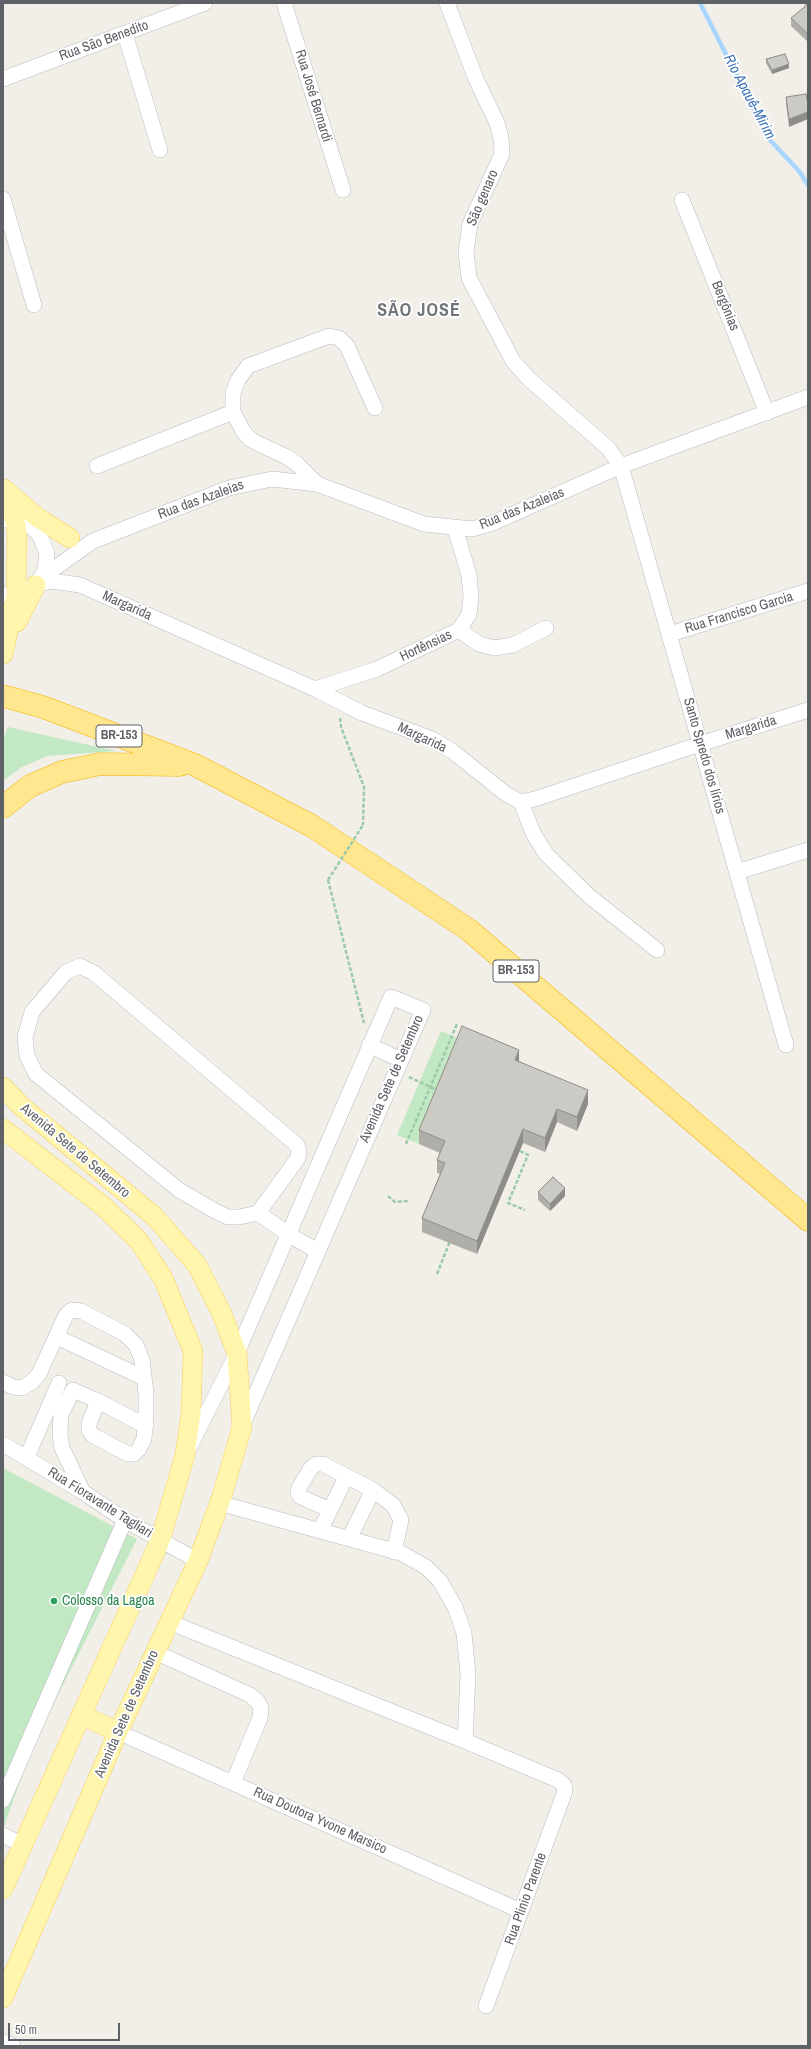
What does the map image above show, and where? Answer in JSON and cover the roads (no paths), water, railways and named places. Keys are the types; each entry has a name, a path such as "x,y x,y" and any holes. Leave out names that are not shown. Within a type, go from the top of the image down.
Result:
{"highway":[{"name":"BR-153","path":"3,696 43,707 195,765 312,826 469,930 808,1220"},
{"path":"3,807 30,786 62,772 100,764 195,765"}],"main road":[{"path":"3,489 9,520 17,533 5,646"},
{"path":"3,489 38,518 70,538"},
{"path":"5,646 38,581"},
{"name":"Avenida Sete de Setembro","path":"3,1087 21,1106 154,1216 197,1265 221,1312 237,1353 242,1427 219,1503 198,1561 118,1732 3,1998"},
{"name":"Avenida Sete de Setembro","path":"3,1130 103,1206 139,1241 163,1278 193,1351 191,1412 185,1455 160,1540 3,1889"},
{"path":"81,1715 118,1732"}],"street":[{"name":"Rua São Benedito","path":"3,79 205,3"},
{"name":"Rua José Bernardi","path":"284,3 343,190"},
{"name":"São genaro","path":"447,3 476,79 497,123 501,138 502,154 470,224 466,252 469,278 513,361 529,379 608,448 621,466"},
{"path":"125,34 160,150"},
{"path":"3,199 34,305"},
{"name":"Bergônias","path":"682,200 767,413"},
{"path":"317,484 292,460 250,439 243,431 233,412 233,393 238,380 248,366 328,336 339,338 347,346 374,408"},
{"name":"Rua das Azaleias","path":"38,581 93,541 229,488 272,479 317,484 424,524 472,529 493,523 621,466 808,397"},
{"path":"97,466 233,412"},
{"name":"Santo Spredo dos lírios","path":"621,466 786,1045"},
{"path":"9,520 30,526 39,534 47,553 45,570 38,581 10,595"},
{"name":"Hortênsias","path":"315,689 377,669 459,630 469,614 471,597 469,575 455,528"},
{"name":"Rua das Azaleias","path":"39,534 93,541"},
{"name":"Margarida","path":"38,581 51,581 80,585 315,689 337,702 362,713 432,739 452,751 506,794 521,802 535,800 700,744 808,710"},
{"name":"Rua Francisco Garcia","path":"670,634 808,591"},
{"path":"459,630 479,644 494,648 513,646 546,628"},
{"path":"521,802 533,834 546,854 589,896 658,950"},
{"path":"737,872 808,850"},
{"path":"258,1213 298,1158 297,1145 94,973 80,966 66,972 32,1012 25,1037 27,1056 36,1074 179,1190 228,1217 239,1217 258,1213 288,1234 317,1251"},
{"name":"Avenida Sete de Setembro","path":"185,1455 237,1353 391,997 423,1010 317,1251 242,1427"},
{"path":"369,1045 398,1066"},
{"path":"3,1382 13,1388 22,1388 32,1382 39,1374 66,1315 72,1310 81,1312 125,1334 136,1345 142,1360 146,1393 146,1426 144,1439 139,1449 134,1454 128,1454 92,1435 89,1430 89,1424 98,1401"},
{"path":"57,1337 144,1378"},
{"path":"39,1374 98,1401 146,1426"},
{"path":"27,1457 59,1383"},
{"path":"74,1390 62,1414 60,1435 62,1448 83,1492"},
{"name":"Rua Fioravante Tagliari","path":"3,1444 27,1457 125,1520 198,1561"},
{"path":"330,1510 301,1497 298,1493 299,1488 311,1468 316,1464 323,1464 386,1498 399,1514 401,1520 394,1552"},
{"path":"320,1531 346,1477"},
{"path":"348,1539 373,1490"},
{"path":"169,1622 465,1741 468,1674 464,1633 455,1607 440,1581 426,1567 401,1553 219,1503"},
{"path":"3,1800 125,1520"},
{"path":"155,1652 250,1695 258,1702 261,1708 260,1718 233,1783"},
{"name":"Rua Doutora Yvone Marsico","path":"118,1732 521,1911"},
{"name":"Rua Plinio Parente","path":"465,1741 558,1780 564,1785 566,1791 486,2006"},
{"path":"3,1835 23,1845"},
{"path":"3,2042 13,2046"}],"waterway":[{"name":"Rio Apauê-Mirim","path":"700,3 769,139 799,171 808,185"}],"place":[{"name":"Colosso da Lagoa","path":"54,1601"}],"district":[{"name":"SÃO JOSÉ","path":"419,311"}]}
